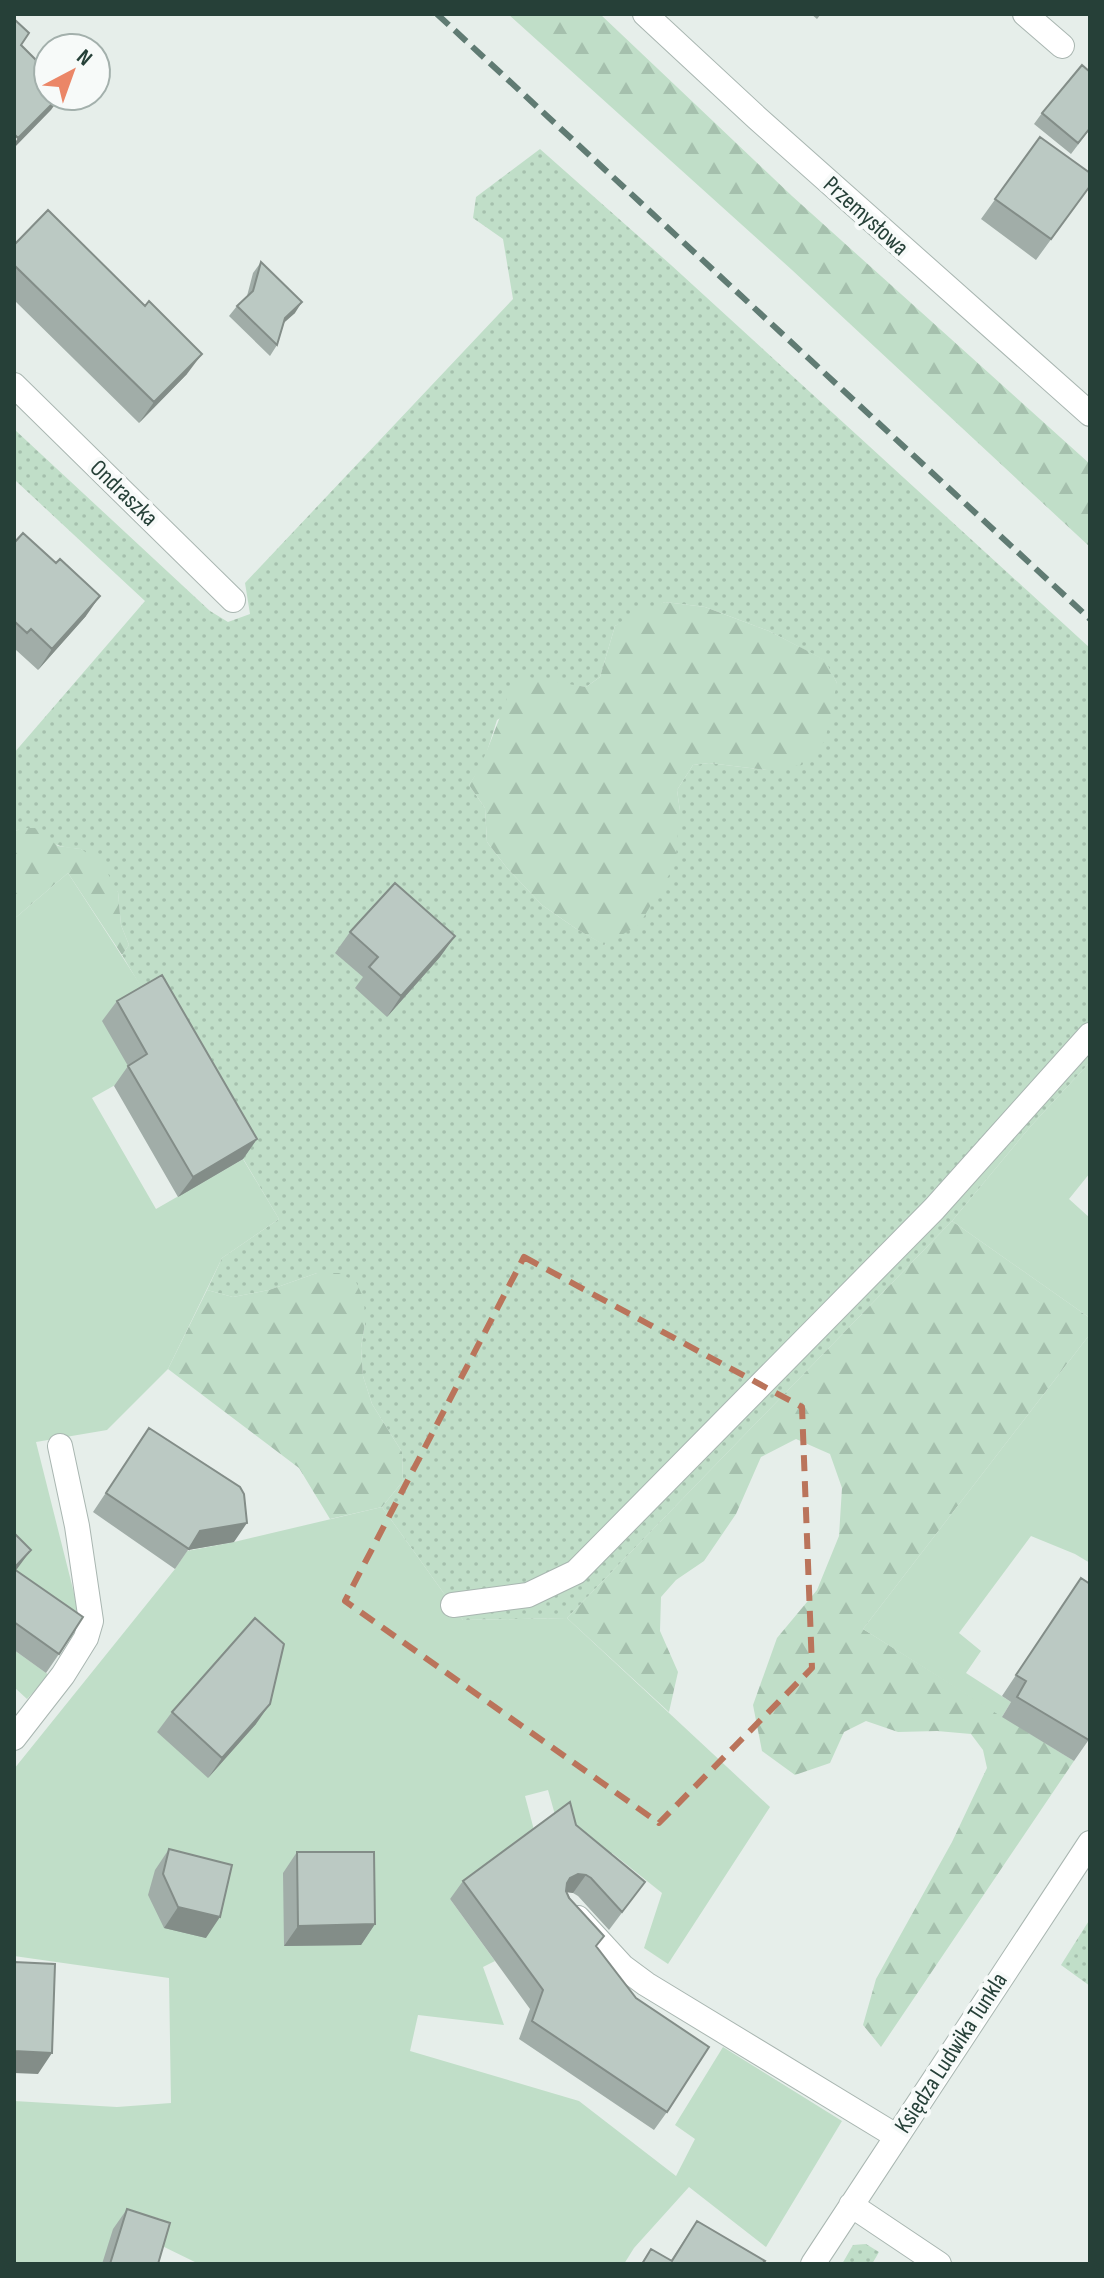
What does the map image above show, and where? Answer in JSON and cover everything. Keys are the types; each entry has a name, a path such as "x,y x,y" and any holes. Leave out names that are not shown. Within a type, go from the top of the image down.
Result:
{"street":[{"name":"Przemysłowa","path":"645,14 757,118 1090,414"},
{"path":"1025,14 1062,46"},
{"name":"Ondraszka","path":"14,385 233,600"},
{"path":"453,1605 528,1595 576,1572 934,1209 1090,1035"},
{"path":"14,1738 63,1675 86,1638 91,1621 77,1526 60,1446"},
{"name":"Księdza Ludwika Tunkla","path":"813,2264 1090,1843"},
{"path":"568,1907 623,1967 646,1984 896,2136"},
{"path":"851,2205 939,2264"}],"highlighted area":[{"path":"524,1257 802,1407 812,1668 659,1823 345,1601"}],"green space":[{"path":"508,14 600,14 792,196 1090,464 1090,547 792,270"},
{"path":"540,149 1090,648 1090,1062 1030,1127 952,1221 567,1618 463,1620 382,1507 403,1481 402,1452 372,1404 363,1376 361,1348 365,1323 317,1273 269,1290 233,1297 207,1290 222,1258 279,1219 122,955 129,945 121,925 118,892 81,849 58,845 31,829 14,832 14,753 145,601 14,482 14,429 210,611 228,622 250,614 245,583 513,299 503,239 473,218 476,197","holes":["665,602 705,607 769,631 824,660 837,683 767,770 709,763 693,765 677,790 680,811 605,945 542,905 507,868 487,842 485,808 469,785 483,764 497,720 557,684 586,687 600,677 615,626"]},
{"path":"665,602 705,607 769,631 825,660 837,683 825,741 802,765 767,770 709,763 693,765 677,790 680,811 675,865 639,925 604,945 542,905 507,868 487,842 485,808 469,785 488,748 513,684 527,677 586,687 600,677 615,626 639,611"},
{"path":"21,828 35,828 58,846 81,849 102,863 118,892 121,925 129,945 122,955 68,873 14,919 14,832"},
{"path":"68,873 147,995 133,1075 92,1098 156,1209 243,1159 279,1219 222,1258 168,1369 107,1430 36,1442 79,1613 72,1638 14,1597 14,919"},
{"path":"1090,1062 1090,1173 1069,1199 1090,1218 1090,1318 952,1221 1030,1127"},
{"path":"952,1221 1090,1318 1090,1334 863,1629 1074,1761 881,2047 863,2025 876,1979 952,1842 987,1768 983,1750 971,1734 898,1732 866,1721 844,1732 830,1763 795,1775 762,1751 753,1705 777,1638 817,1590 839,1536 842,1488 830,1454 796,1439 761,1457 736,1514 704,1561 676,1580 661,1597 660,1631 678,1672 669,1712 567,1618"},
{"path":"317,1273 339,1273 356,1282 364,1299 363,1376 372,1404 402,1452 403,1481 382,1507 330,1519 299,1468 168,1369 207,1290 233,1297 269,1290"},
{"path":"1090,1334 1090,1563 1031,1536 959,1633 981,1651 966,1673 1011,1702 1002,1717 863,1629"},
{"path":"382,1507 463,1620 567,1618 770,1807 668,1964 644,1948 662,1893 612,1853 600,1874 563,1843 548,1790 525,1796 539,1849 450,1899 495,1961 483,1967 504,2025 418,2015 410,2051 579,2101 676,2176 695,2139 675,2125 723,2047 842,2121 766,2247 689,2187 634,2248 624,2264 199,2264 156,2243 161,2219 131,2211 102,2264 14,2264 14,2101 117,2107 171,2103 169,1978 14,1956 14,1769 187,1551"},
{"path":"14,1650 49,1675 27,1699 14,1687"},
{"path":"1090,1919 1090,1986 1061,1965"},
{"path":"866,2244 879,2252 872,2264 842,2264 853,2245"}],"building":[{"path":"14,19 29,33 21,45 32,56 32,112 44,112 18,138 14,134"},
{"path":"1082,65 1090,72 1090,128 1078,143 1042,113"},
{"path":"1040,137 1090,173 1090,186 1051,239 995,199"},
{"path":"48,210 145,306 149,301 202,354 154,402 14,265 14,245"},
{"path":"261,262 302,302 285,318 277,345 237,306 253,291"},
{"path":"23,533 56,563 60,559 100,596 52,649 31,629 27,633 14,621 14,543"},
{"path":"395,883 455,936 401,996 369,967 378,957 350,932"},
{"path":"162,975 257,1139 193,1177 128,1066 147,1054 117,1001"},
{"path":"149,1428 240,1487 244,1494 247,1523 200,1531 189,1549 106,1493"},
{"path":"14,1533 31,1550 14,1568"},
{"path":"14,1569 83,1617 59,1654 14,1622"},
{"path":"1081,1578 1090,1584 1089,1740 1017,1697 1026,1681 1016,1675"},
{"path":"255,1618 284,1644 270,1704 222,1758 172,1712"},
{"path":"570,1802 576,1825 645,1882 622,1912 591,1878 578,1874 570,1878 566,1891 569,1898 604,1936 596,1946 636,1998 709,2047 667,2112 532,2021 543,1990 463,1881"},
{"path":"169,1849 232,1865 220,1917 178,1907 163,1874"},
{"path":"297,1852 374,1852 375,1924 298,1926"},
{"path":"14,1962 55,1964 52,2053 14,2051"},
{"path":"127,2209 170,2223 158,2264 110,2264"},
{"path":"697,2221 765,2261 762,2264 642,2264 651,2249 672,2261"}],"railway":[{"path":"437,14 1090,619"}]}
